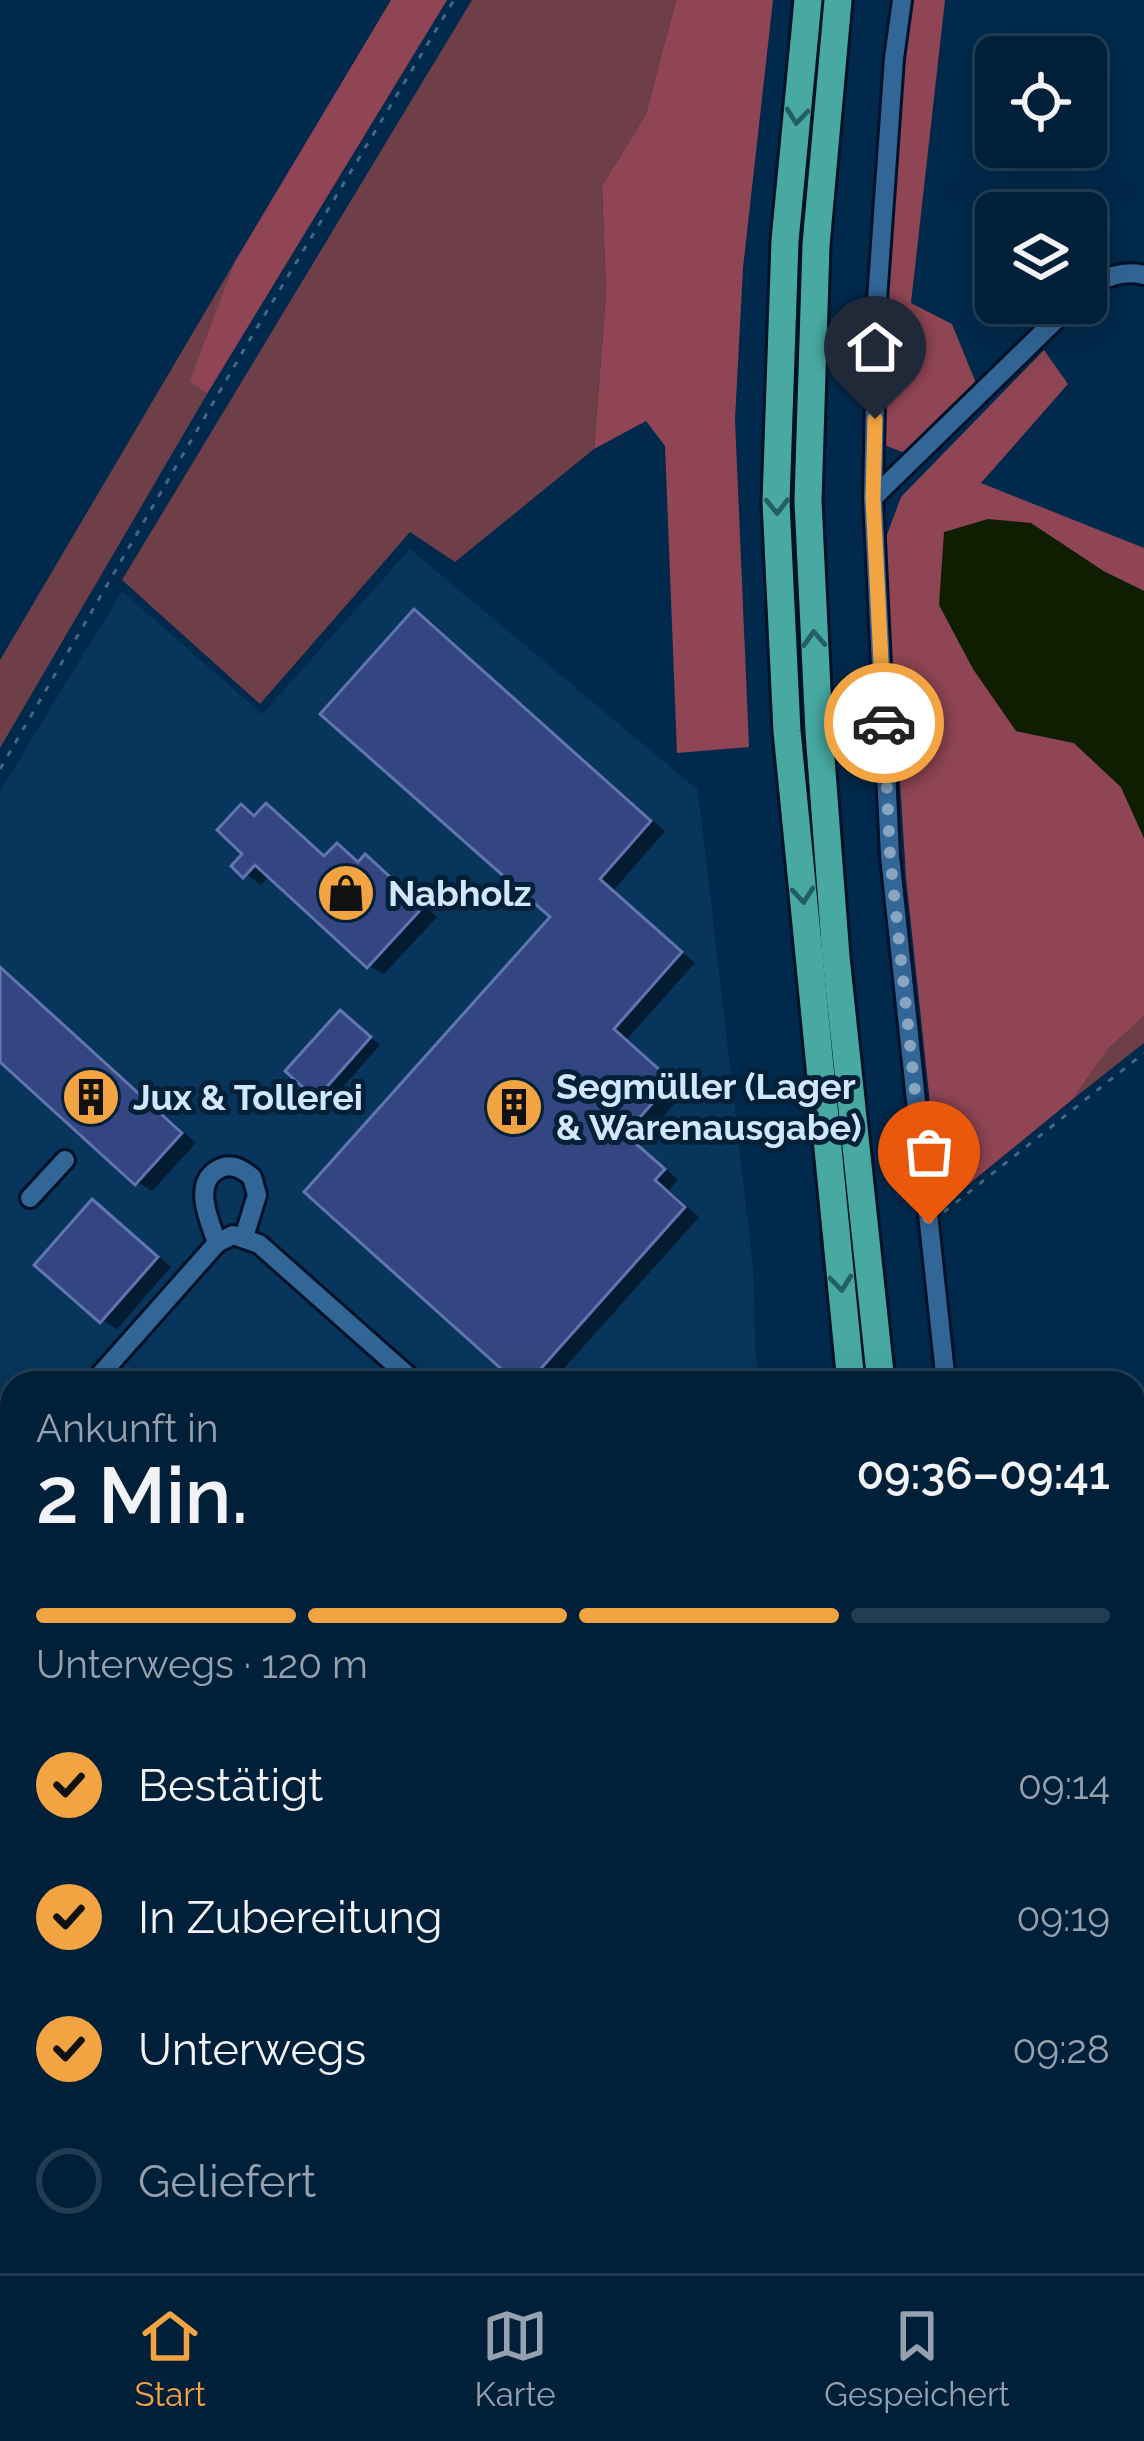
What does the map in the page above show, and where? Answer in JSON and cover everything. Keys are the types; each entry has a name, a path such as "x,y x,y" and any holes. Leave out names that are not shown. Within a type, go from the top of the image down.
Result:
{"highway":[{"path":"808,0 785,241 776,502 787,731 850,1371"},
{"path":"838,0 816,245 808,501 836,957 880,1371"}],"street":[{"path":"902,0 878,300 873,498 890,856 945,1371"},
{"path":"1107,279 1130,272 1144,275"},
{"path":"873,498 1051,324"},
{"path":"30,1198 65,1160"},
{"path":"217,1243 206,1211 205,1187 211,1174 222,1167 236,1167 252,1177 257,1195 244,1237"},
{"path":"104,1371 217,1243 232,1235 259,1244 402,1371"}],"path":[{"path":"0,769 454,0"},
{"path":"929,1224 1144,1053"}],"shaded area":[{"path":"391,0 447,0 207,394 190,381 234,263"},
{"path":"472,0 676,0 646,114 602,186 606,294 594,449 455,562 410,532 260,704 122,580"},
{"path":"676,0 773,0 743,268 735,419 749,747 677,753 665,446 646,421 594,449 606,294 602,186 646,114"},
{"path":"913,0 945,0 911,303 952,324 976,383 908,454 884,445 894,166"},
{"path":"234,263 191,381 207,394 0,748 0,660"},
{"path":"1044,350 1068,384 981,483 1144,548 1144,591 1105,572 1016,731 1074,743 1121,787 1144,838 1144,1016 1108,1049 1073,1099 941,1207 906,877 885,540 901,497"},
{"path":"988,519 1031,523 1105,572 1144,591 1144,838 1121,787 1074,743 1016,731 973,669 939,605 944,532"},
{"path":"410,549 698,790 753,1266 759,1371 0,1371 0,791 122,591 262,714"},
{"path":"1144,1016 1144,1043 1073,1099 1108,1049"}],"building":[{"name":"Segmüller (Lager & Warenausgabe)","path":"414,609 651,821 600,879 682,952 614,1029 672,1081 625,1134 665,1169 655,1180 685,1207 539,1371 504,1371 304,1192 550,917 320,714"},
{"name":"Nabholz","path":"266,803 324,856 337,843 358,862 365,854 423,907 367,968 255,865 243,878 231,866 242,854 217,830 241,804 254,816"},
{"name":"Jux & Tollerei","path":"0,967 182,1133 135,1185 0,1062"},
{"path":"340,1010 371,1037 316,1099 285,1071"},
{"path":"92,1199 158,1257 100,1323 34,1265"}],"way so far":[{"path":"884,723 890,856 929,1224"}],"place":[{"name":"Nabholz","path":"346,893"},
{"name":"Jux & Tollerei","path":"91,1097"},
{"name":"Segmüller (Lager & Warenausgabe)","path":"514,1107"}],"route":[{"path":"875,419 873,498 884,723"}]}
